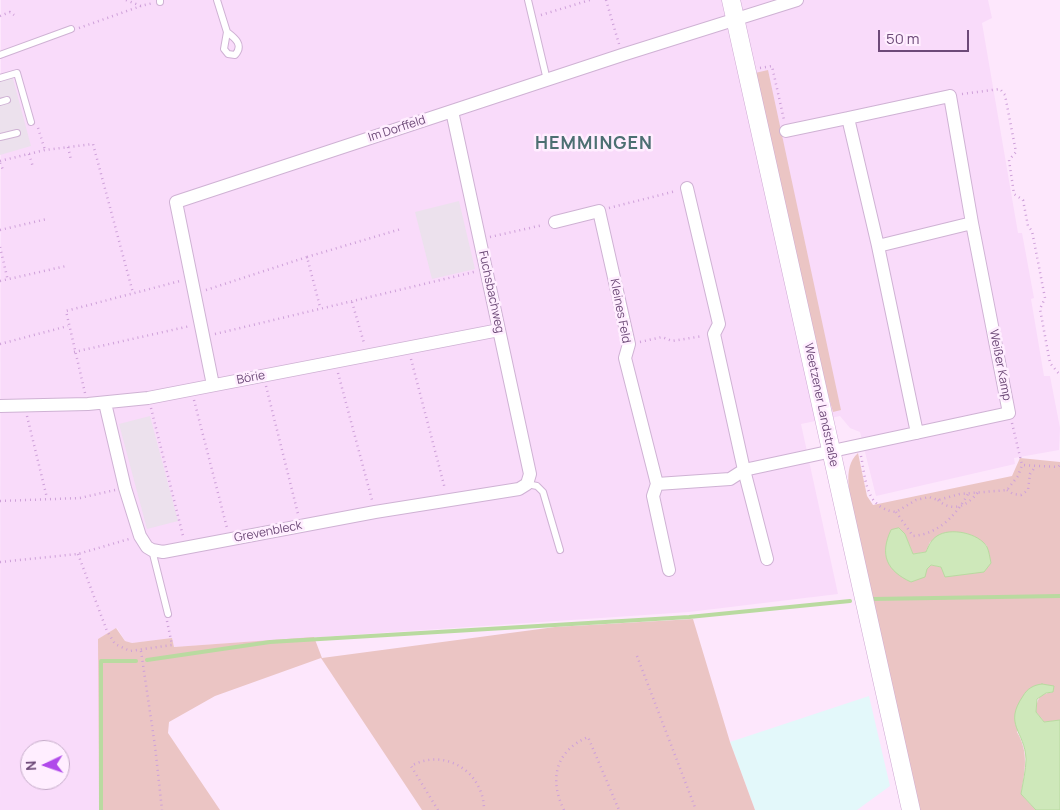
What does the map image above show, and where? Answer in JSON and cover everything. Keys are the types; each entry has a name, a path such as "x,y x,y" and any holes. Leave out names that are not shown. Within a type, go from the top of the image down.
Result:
{"main road":[{"name":"Weetzener Landstraße","path":"731,0 911,810"}],"street":[{"name":"Im Dorffeld","path":"213,385 176,202 622,55 797,0"},
{"path":"786,131 950,96"},
{"name":"Weißer Kamp","path":"831,450 1010,413 972,223 950,96"},
{"name":"Fuchsbachweg","path":"452,111 499,330 528,479"},
{"path":"848,118 878,246 917,433"},
{"path":"687,188 719,324 714,334 744,470 767,560"},
{"path":"555,222 599,211"},
{"name":"Kleines Feld","path":"599,211 629,344 625,358 657,484 653,496 669,570"},
{"path":"878,246 972,223"},
{"name":"Börie","path":"0,406 88,404 148,398 499,330"},
{"path":"105,403 125,488 140,536 147,547 152,550"},
{"path":"657,484 730,479 744,470 831,450"},
{"name":"Grevenbleck","path":"152,550 163,552 301,525 519,489 528,479"}],"lane":[{"path":"217,0 227,32"},
{"path":"528,0 547,80"},
{"path":"0,54 71,29"},
{"path":"0,78 17,73 31,122"},
{"path":"0,137 17,133"},
{"path":"528,479 543,492 560,550"},
{"path":"152,550 168,614"}],"path":[{"path":"126,0 140,6"},
{"path":"532,18 590,0"},
{"path":"606,0 622,55"},
{"path":"71,29 76,29 140,6 160,1"},
{"path":"0,16 10,12 14,15"},
{"path":"747,70 772,66 786,131"},
{"path":"950,96 991,89 1000,89 1006,95 1016,152 1009,160 1014,194 1023,200 1028,226 1032,231 1045,298 1040,309 1048,354 1050,362 1060,375"},
{"path":"31,122 36,123 45,150"},
{"path":"4,172 0,162 45,150 93,144 133,293"},
{"path":"68,147 71,160"},
{"path":"29,154 33,167"},
{"path":"599,211 687,188"},
{"path":"0,230 47,219"},
{"path":"479,240 555,222"},
{"path":"194,293 307,257 401,230"},
{"path":"0,247 8,281"},
{"path":"307,257 320,307"},
{"path":"0,281 8,281 66,266"},
{"path":"204,337 320,307 321,309 352,302 486,269"},
{"path":"88,404 74,352 66,311 190,278"},
{"path":"352,302 367,355"},
{"path":"74,352 201,323"},
{"path":"0,344 68,326"},
{"path":"629,344 662,337 672,341 714,334"},
{"path":"408,348 448,500"},
{"path":"335,361 375,512"},
{"path":"264,376 301,525"},
{"path":"192,389 230,539"},
{"path":"148,398 186,548"},
{"path":"24,405 48,499"},
{"path":"1007,490 1018,476 1022,465 1010,413"},
{"path":"859,444 868,496 877,505 896,512 913,536 933,531 960,507 973,500 978,492"},
{"path":"1022,465 1058,467 1060,465"},
{"path":"938,500 978,492 1007,490 1013,494 1022,495 1028,490 1030,474 1035,466"},
{"path":"0,502 80,498 125,488"},
{"path":"960,507 968,494"},
{"path":"896,512 916,500 929,497 938,500 943,505 960,507"},
{"path":"0,562 78,554 140,536"},
{"path":"78,554 107,631 115,644 130,651 141,651 172,645 168,614"},
{"path":"141,651 162,810"},
{"path":"636,656 696,810"},
{"path":"564,810 557,796 558,765 569,747 588,737 619,810"},
{"path":"438,810 411,766 422,760 438,759 463,768 473,776 484,801 484,810"}],"shaded area":[{"path":"1,0 988,0 992,18 982,23 1018,233 1022,233 1034,298 1031,299 1044,376 1050,376 1060,428 1059,450 1014,458 1015,464 876,496 860,432 850,428 840,416 801,424 838,594 689,612 174,647 172,639 132,643 125,641 117,628 98,639 99,810 0,810"},
{"path":"768,70 841,410 833,412 824,381 755,73"},
{"path":"12,75 31,146 0,155 0,78"},
{"path":"459,201 475,269 432,279 415,212"},
{"path":"150,416 178,521 147,529 119,424"},
{"path":"858,453 867,496 873,505 1012,476 1020,458 1060,462 1060,720 1044,722 1036,712 1037,703 1040,698 1045,694 1053,692 1042,684 1017,732 1025,754 1025,770 1021,794 1036,810 920,810 849,492 848,475 853,459","holes":["891,530 905,534 913,554","960,533 972,536 987,546 941,567 931,565 927,569 913,554 926,552 930,542"]},
{"path":"899,528 905,534 913,554 926,552 937,536 943,533 956,532 971,535 983,542 988,549 991,563 984,572 945,577 941,567 931,565 927,569 925,577 911,582 896,573 886,555 887,539 891,530"},
{"path":"693,619 730,742 755,810 422,810 321,658 215,696 169,722 168,733 220,810 99,810 98,639 116,628 125,641 132,643 172,638 174,647 314,637 322,658 555,627"},
{"path":"1042,684 1054,686 1053,692 1046,693 1037,699 1036,712 1044,722 1060,720 1060,810 1036,810 1021,794 1026,759 1025,749 1015,721 1015,714 1017,706 1026,691 1033,686"},
{"path":"869,696 890,786 857,810 755,810 730,742"}],"waterway":[{"path":"872,599 1060,596"},
{"path":"147,660 270,642 689,617 850,601"},
{"path":"101,810 101,661 136,661"}],"district":[{"name":"HEMMINGEN","path":"594,144"}]}
